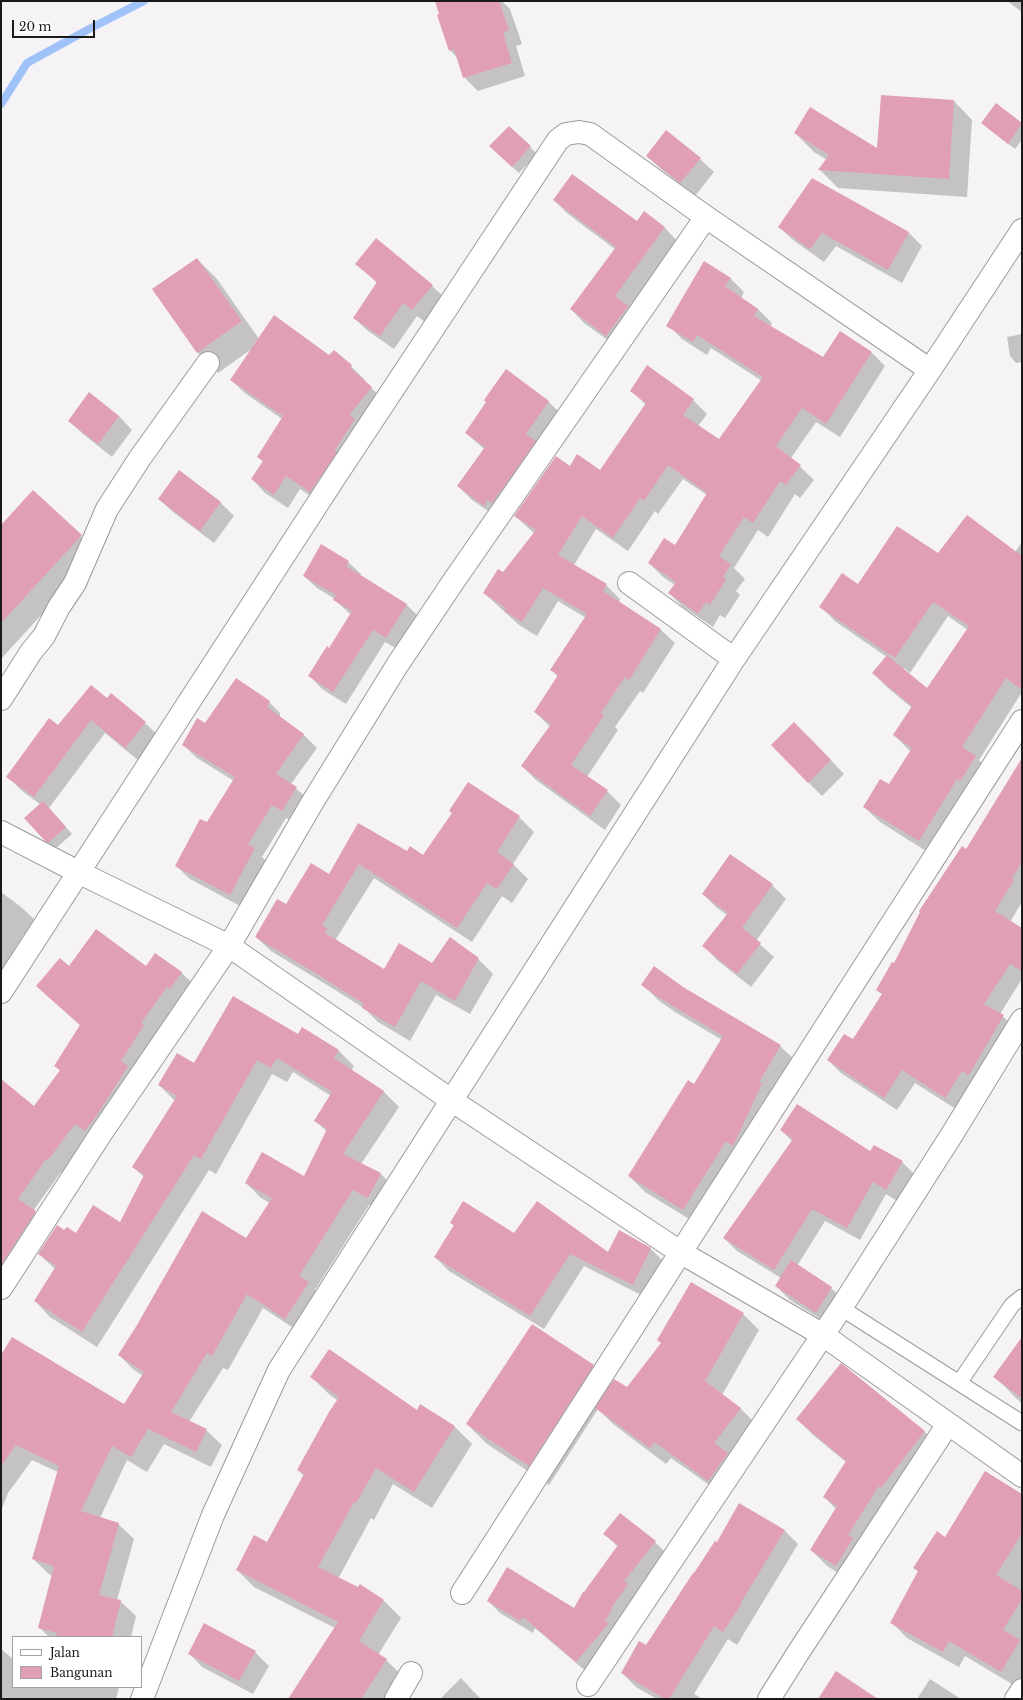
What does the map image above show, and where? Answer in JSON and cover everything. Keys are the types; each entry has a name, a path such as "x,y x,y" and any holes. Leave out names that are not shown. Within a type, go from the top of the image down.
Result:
{"street":[{"path":"1,992 333,480 558,140 566,134 579,132 590,134 706,217 930,370"},
{"path":"1,1288 102,1132 229,946 312,803 398,664 453,582 706,217"},
{"path":"142,1699 213,1515 279,1370 734,659 930,370 1022,230"},
{"path":"1,698 31,652 44,636 59,607 75,583 107,509 140,458 208,363"},
{"path":"629,583 734,659"},
{"path":"462,1593 1022,721"},
{"path":"1,832 78,872 229,946 452,1100 680,1252 824,1335 1022,1476"},
{"path":"588,1685 824,1335 951,1136 1022,1020"},
{"path":"769,1699 948,1424"},
{"path":"396,1699 411,1673"},
{"path":"1016,1699 1022,1690"}],"lane":[{"path":"959,1383 1012,1305 1022,1297"},
{"path":"841,1308 1022,1423"}],"building":[{"path":"435,1 499,1 509,30 503,32 512,63 463,78 454,49 449,51 437,15 439,14"},
{"path":"881,95 954,100 949,179 818,170 829,155 794,133 810,107 877,148"},
{"path":"996,103 1022,123 1008,144 981,123"},
{"path":"509,126 531,146 512,167 489,146"},
{"path":"666,130 701,158 680,183 646,156"},
{"path":"572,174 637,221 644,211 665,227 615,296 628,306 606,336 570,309 616,247 553,200"},
{"path":"812,178 909,232 888,270 822,233 810,249 778,227"},
{"path":"376,238 433,285 412,310 403,303 380,336 353,318 377,282 355,264"},
{"path":"197,258 242,321 197,353 152,289"},
{"path":"704,261 731,278 725,286 758,309 754,316 823,357 840,331 872,352 826,424 802,408 776,446 801,465 786,485 780,481 753,523 744,517 719,556 731,564 723,577 726,580 710,605 706,602 698,614 668,593 676,582 648,563 664,538 675,545 707,493 668,465 644,501 640,498 613,538 582,516 558,555 607,584 603,591 661,629 629,680 625,677 601,713 604,715 571,765 608,790 590,816 521,766 551,724 534,712 558,675 550,670 587,614 543,588 522,622 504,611 506,608 483,593 498,569 503,572 536,530 514,516 556,456 570,466 577,454 600,470 646,403 630,391 647,365 694,399 683,415 719,439 763,377 697,335 693,342 666,326"},
{"path":"274,315 329,355 334,350 352,365 350,368 372,387 349,415 355,419 335,450 337,452 310,492 286,476 274,495 251,479 263,461 257,457 283,416 230,380"},
{"path":"506,369 549,401 526,434 536,441 492,503 487,500 484,506 457,486 485,447 465,433 486,402 484,400"},
{"path":"89,392 119,416 98,444 68,421"},
{"path":"179,470 221,502 200,531 158,499"},
{"path":"33,490 82,535 1,623 1,525"},
{"path":"967,515 1022,556 1022,690 1006,678 962,747 976,756 960,781 957,779 919,841 863,807 880,779 889,784 912,748 893,735 912,706 872,673 887,655 927,688 969,626 933,602 895,658 819,607 842,573 858,584 897,526 938,553"},
{"path":"321,544 349,561 346,566 407,604 386,638 373,630 333,692 308,676 327,646 329,648 352,611 333,600 336,595 303,576"},
{"path":"236,678 270,701 267,707 304,734 276,774 297,787 282,811 272,805 248,844 255,848 230,895 175,866 200,819 207,822 235,777 182,745 197,718 205,723"},
{"path":"91,685 107,698 111,693 146,722 125,748 91,720 34,797 6,777 49,718 58,725"},
{"path":"794,722 831,760 808,783 771,745"},
{"path":"1022,758 1022,862 1012,878 1014,880 995,911 1022,928 1022,971 1010,964 984,1004 1004,1015 969,1075 962,1071 945,1098 902,1070 884,1098 827,1060 844,1034 853,1039 882,994 876,990 892,962 894,963 920,912 919,911 962,846 966,849"},
{"path":"468,782 520,816 497,852 514,864 497,889 487,883 457,928 359,864 322,925 327,929 325,933 384,969 399,943 432,963 450,937 479,958 455,1001 421,981 395,1027 362,1008 364,1004 255,937 277,899 286,904 311,863 329,874 358,823 407,851 410,846 423,855 452,813 449,811"},
{"path":"43,801 66,827 48,843 24,818"},
{"path":"730,854 773,884 742,928 761,943 737,974 702,946 728,913 702,894"},
{"path":"96,929 146,966 155,953 182,972 170,989 167,987 141,1023 144,1025 121,1061 128,1066 97,1115 85,1131 75,1124 48,1160 46,1159 18,1199 36,1211 1,1265 1,1079 34,1106 60,1070 54,1066 80,1025 36,986 60,958 69,966"},
{"path":"654,966 683,987 781,1045 759,1082 762,1084 733,1146 726,1141 683,1210 628,1176 688,1080 694,1084 723,1036 658,997 641,985"},
{"path":"233,996 298,1034 302,1027 339,1050 334,1058 384,1091 343,1154 381,1173 368,1198 353,1190 299,1276 309,1282 285,1319 247,1294 212,1356 207,1353 171,1412 207,1429 196,1452 148,1429 131,1457 112,1446 81,1511 119,1523 99,1595 121,1600 112,1636 56,1636 57,1633 38,1628 54,1566 32,1559 59,1466 16,1445 1,1466 1,1355 12,1337 124,1404 144,1372 118,1355 137,1325 202,1211 246,1238 272,1198 245,1183 262,1152 304,1176 327,1129 314,1121 332,1092 277,1058 271,1068 257,1060 201,1159 194,1155 82,1332 34,1301 56,1266 38,1254 57,1225 64,1230 67,1227 76,1233 93,1205 120,1222 144,1175 132,1167 177,1096 158,1085 177,1053 194,1063"},
{"path":"797,1104 870,1151 874,1145 903,1161 886,1190 873,1182 847,1228 812,1209 774,1270 723,1238 793,1139 780,1130"},
{"path":"463,1201 514,1233 537,1201 608,1252 619,1230 651,1248 633,1285 570,1254 530,1316 434,1257 454,1225 450,1223"},
{"path":"791,1260 832,1287 816,1313 775,1286"},
{"path":"691,1282 744,1313 705,1381 741,1408 714,1443 728,1453 708,1481 655,1442 650,1448 595,1408 614,1379 627,1387 661,1343 657,1340"},
{"path":"532,1324 594,1365 529,1466 466,1424"},
{"path":"1022,1337 1022,1398 993,1377"},
{"path":"329,1349 417,1410 420,1404 455,1426 414,1492 376,1468 356,1503 354,1502 318,1567 358,1587 360,1584 384,1600 359,1641 387,1659 361,1699 288,1699 338,1622 236,1570 254,1535 267,1542 304,1474 297,1470 339,1397 310,1377"},
{"path":"841,1363 925,1431 881,1488 879,1486 848,1535 853,1538 836,1566 810,1550 837,1506 823,1497 846,1461 796,1419"},
{"path":"985,1471 1022,1494 1022,1533 996,1575 1022,1591 1022,1599 1003,1630 1020,1640 1001,1672 949,1641 943,1652 890,1623 918,1571 913,1568 937,1531 945,1537"},
{"path":"739,1503 785,1530 740,1604 741,1605 723,1632 714,1626 669,1699 665,1699 621,1673 639,1641 646,1645 715,1541 717,1542"},
{"path":"620,1513 656,1541 624,1581 628,1584 611,1608 612,1609 605,1621 609,1623 576,1662 523,1617 520,1621 487,1601 507,1567 574,1608 583,1592 618,1545 603,1534"},
{"path":"204,1623 256,1651 239,1681 188,1654"},
{"path":"836,1671 878,1699 818,1699"}],"waterway":[{"path":"1,104 27,63 144,1"}]}
